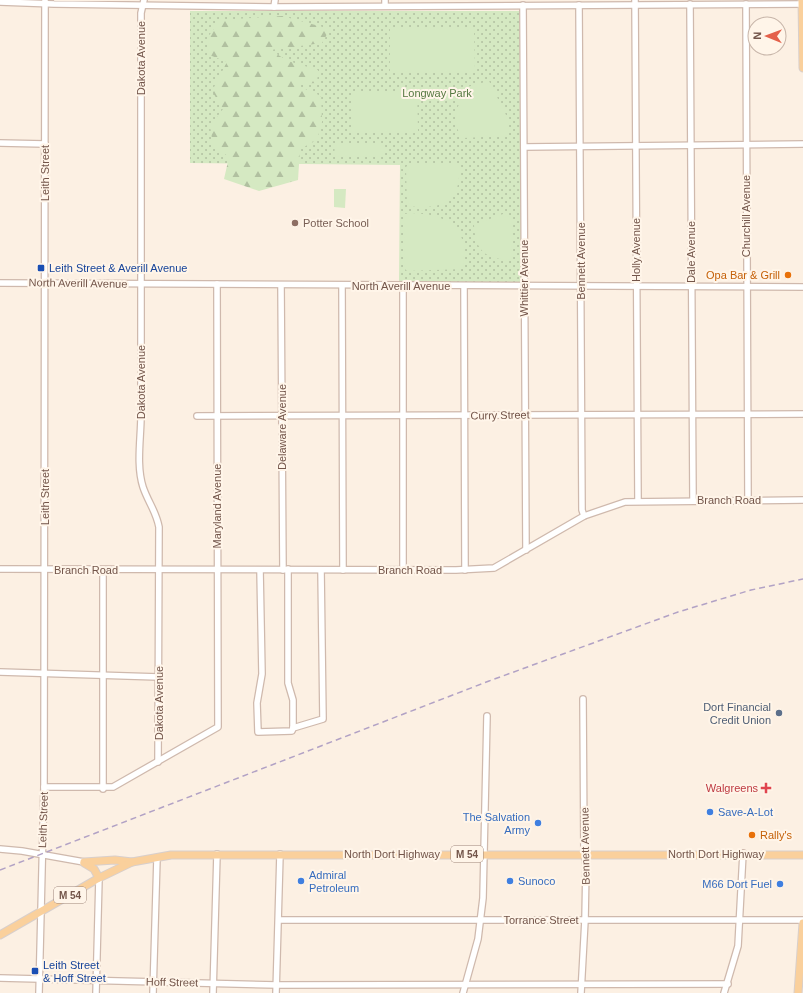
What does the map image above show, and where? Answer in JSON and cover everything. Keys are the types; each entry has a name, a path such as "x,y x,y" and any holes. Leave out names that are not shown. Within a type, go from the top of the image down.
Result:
{"main road":[{"path":"803,3 803,68"},
{"name":"North Dort Highway","path":"0,935 99,878 132,862 171,855 743,853 803,855"},
{"path":"84,862 115,860 132,862"},
{"path":"84,862 94,869 99,878"},
{"path":"798,993 801,983 803,922"}],"street":[{"path":"274,6 275,0"},
{"path":"0,2 144,2 274,6 330,3 496,3 523,5 549,2 579,5 635,2 690,4 803,3"},
{"name":"Leith Street","path":"39,993 44,787 46,282 45,2"},
{"name":"Dakota Avenue","path":"144,2 141,13 142,284 140,475 144,488 156,513 159,527 158,762"},
{"name":"Holly Avenue","path":"635,2 638,500"},
{"name":"Dale Avenue","path":"690,4 693,500"},
{"name":"Churchill Avenue","path":"746,4 748,500"},
{"name":"Whittier Avenue","path":"523,5 526,550"},
{"name":"Bennett Avenue","path":"579,5 582,510 584,516"},
{"path":"0,143 45,144"},
{"path":"524,147 803,144"},
{"name":"North Averill Avenue","path":"0,283 46,282 142,284 803,288"},
{"name":"Maryland Avenue","path":"158,762 218,727 216,570 217,284"},
{"name":"Delaware Avenue","path":"281,285 282,416 288,683 293,700 294,728"},
{"path":"342,285 343,570"},
{"path":"403,286 403,570"},
{"path":"464,286 465,570"},
{"name":"Curry Street","path":"197,416 803,414"},
{"name":"Branch Road","path":"0,569 465,570 494,568 584,516 624,502 638,500 803,500"},
{"path":"102,570 103,788"},
{"path":"260,570 262,674 256,703 258,732 292,731 294,728 323,719 322,570"},
{"path":"0,672 159,677"},
{"name":"Bennett Avenue","path":"581,993 586,866 584,854 583,699"},
{"path":"464,993 478,939 480,920 485,855 487,716"},
{"path":"44,787 113,787 158,762"},
{"path":"0,849 42,854 84,862"},
{"path":"724,993 728,984 738,946 738,920 743,853"},
{"path":"213,993 217,854"},
{"path":"276,993 280,854"},
{"path":"153,993 157,858"},
{"path":"96,993 99,878"},
{"name":"Torrance Street","path":"279,920 738,920 803,922"},
{"name":"Hoff Street","path":"0,978 277,985 728,984"}],"green space":[{"name":"Longway Park","path":"190,11 520,11 521,282 399,282 400,165 190,163"},
{"path":"282,16 330,29 322,43 270,50 288,61 318,70 317,83 294,84 321,96 322,122 317,140 300,149 298,180 259,191 224,179 229,157 213,145 210,126 223,109 212,91 227,62 207,54 208,37 220,20"},
{"path":"390,28 474,28 475,72 390,73"},
{"path":"489,81 509,121 508,130 502,136 463,138 456,125 456,113 461,100 467,87"},
{"path":"351,91 417,91 418,131 351,131"},
{"path":"335,144 385,144 385,157 334,156"},
{"path":"410,163 459,163 457,187 448,201 431,207 407,206 406,167"},
{"path":"334,189 346,189 345,208 334,207"},
{"path":"405,214 427,214 442,218 454,227 459,233 464,244 463,269 407,271 404,268"},
{"path":"503,214 512,218 511,260 494,258 483,252 479,247 475,234 474,225"}],"railway":[{"path":"0,870 489,681 678,612 751,590 803,579"}],"place":[{"name":"Potter School","path":"295,223"},
{"name":"Leith Street & Averill Avenue","path":"41,268"},
{"name":"Opa Bar & Grill","path":"788,275"},
{"name":"Dort Financial Credit Union","path":"779,713"},
{"name":"Walgreens","path":"766,788"},
{"name":"Save-A-Lot","path":"710,812"},
{"name":"The Salvation Army","path":"538,823"},
{"name":"Rally's","path":"752,835"},
{"name":"Admiral Petroleum","path":"301,881"},
{"name":"Sunoco","path":"510,881"},
{"name":"M66 Dort Fuel","path":"780,884"},
{"name":"Leith Street & Hoff Street","path":"35,971"}]}
